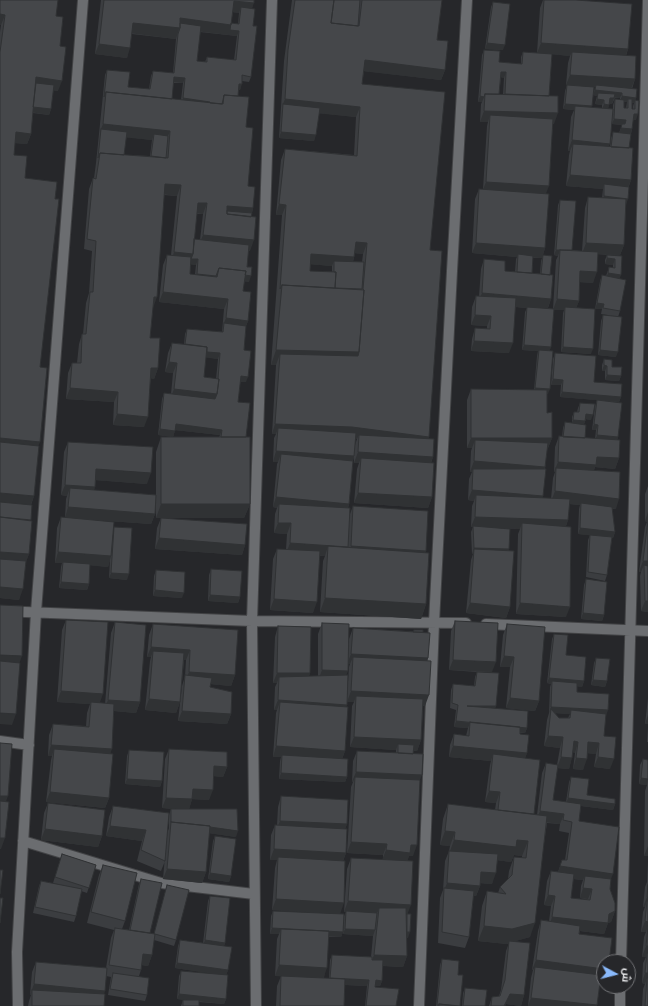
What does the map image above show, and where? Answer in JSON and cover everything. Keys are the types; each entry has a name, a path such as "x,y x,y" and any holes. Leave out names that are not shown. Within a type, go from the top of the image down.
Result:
{"street":[{"path":"18,1006 17,952 36,612 83,0"},
{"path":"256,1006 252,621 272,0"},
{"path":"419,1006 434,623 467,0"},
{"path":"621,954 629,631 648,0"},
{"path":"0,611 252,621 466,623 648,631"},
{"path":"0,741 29,745"},
{"path":"23,842 161,883 254,894"},
{"path":"620,994 620,1006"}],"building":[{"path":"0,0 58,0 56,16 63,17 60,46 66,47 62,81 36,77 31,134 16,132 14,155 27,156 25,178 57,182 55,199 59,199 40,367 47,368 40,442 0,438 0,52 5,15 0,14"},
{"path":"104,0 254,0 254,3 234,1 231,25 180,18 180,28 133,23 130,48 99,44"},
{"path":"295,0 334,0 331,23 359,26 362,0 442,0 437,40 448,41 445,70 365,60 362,84 445,92 430,250 442,251 429,437 352,427 275,424 280,354 358,356 367,243 356,242 354,257 311,254 310,271 336,272 335,288 282,285 280,289 286,205 279,204 285,149 357,156 360,107 285,99 288,50"},
{"path":"334,0 360,0 358,26 331,23"},
{"path":"544,0 576,0 632,4 628,49 541,43"},
{"path":"493,2 510,4 505,45 487,43"},
{"path":"241,7 255,9 253,26 257,26 251,77 242,75 242,84 239,84 238,96 224,95 222,104 183,98 185,78 174,77 172,99 106,92 104,97 107,70 130,72 128,87 150,89 153,71 174,73 180,23 201,26 197,61 207,62 207,57 236,60 239,31 230,30 231,23 239,24"},
{"path":"484,50 500,51 499,62 522,64 523,52 552,54 549,96 505,94 506,72 501,72 499,94 485,94 484,97 480,96"},
{"path":"572,52 636,56 635,79 570,75"},
{"path":"36,83 54,85 51,109 33,107"},
{"path":"567,85 594,87 592,106 565,104"},
{"path":"596,85 637,89 636,98 622,96 622,93 595,90"},
{"path":"106,92 223,104 224,95 249,97 246,127 253,128 248,186 255,187 253,208 227,206 227,214 256,217 254,240 203,235 207,203 198,203 193,254 174,252 181,185 165,184 157,297 154,297 150,338 160,338 158,368 151,368 148,417 117,414 118,392 70,388 72,363 81,363 82,334 86,334 90,292 93,292 96,241 87,239 93,178 96,179 100,153 168,158 170,131 103,124"},
{"path":"598,93 615,94 614,98 610,98 609,105 604,104 604,100 597,99"},
{"path":"485,94 558,96 558,113 484,111"},
{"path":"615,99 624,100 624,108 628,108 628,99 632,99 632,109 635,109 635,100 639,101 638,114 634,114 632,129 621,128 622,124 625,124 626,120 614,119"},
{"path":"283,104 320,108 316,135 281,132"},
{"path":"575,106 613,109 610,144 572,140"},
{"path":"490,115 553,119 549,186 486,182"},
{"path":"101,129 127,132 124,155 100,153 98,158"},
{"path":"613,132 631,134 629,148 611,147"},
{"path":"154,134 168,136 166,158 151,156"},
{"path":"573,144 633,148 631,180 570,175"},
{"path":"604,184 629,187 628,199 604,196"},
{"path":"479,189 549,194 545,248 476,243"},
{"path":"588,197 626,199 624,245 586,243"},
{"path":"560,200 576,201 572,250 556,250"},
{"path":"227,211 252,213 251,217 227,214"},
{"path":"194,239 249,245 247,267 252,267 251,276 245,275 246,271 219,268 216,276 197,274 198,259 191,259 193,254"},
{"path":"560,250 598,252 597,272 580,271 579,301 557,299"},
{"path":"518,254 533,256 532,273 517,272"},
{"path":"167,255 191,257 190,274 217,277 219,268 246,271 243,291 251,292 248,321 226,318 228,299 163,292"},
{"path":"543,255 552,256 550,275 541,274"},
{"path":"607,255 622,256 621,275 608,273 609,267 615,268 615,259 607,258"},
{"path":"484,259 505,261 505,271 553,275 551,299 482,293"},
{"path":"334,261 364,262 362,289 335,288 336,272 334,272"},
{"path":"602,275 626,280 620,311 603,308 604,304 597,303"},
{"path":"282,285 364,290 359,352 276,350"},
{"path":"476,296 516,298 513,343 474,341 475,328 490,329 491,316 475,315"},
{"path":"527,307 554,309 551,347 524,345"},
{"path":"565,307 595,309 593,349 563,347"},
{"path":"603,315 622,317 618,352 600,350"},
{"path":"224,323 246,326 244,350 251,351 248,377 241,376 238,402 250,403 246,437 221,437 222,430 176,424 175,431 160,429 164,393 215,399 219,379 220,353 207,352 207,347 185,344 187,329 223,332"},
{"path":"172,343 207,347 204,377 219,379 217,394 174,389 177,363 169,362"},
{"path":"539,350 553,351 550,389 535,388"},
{"path":"555,353 596,356 594,382 622,384 621,397 562,392 563,380 553,379"},
{"path":"604,359 612,360 612,367 622,367 621,376 607,375 607,366 604,365"},
{"path":"471,389 547,390 547,413 552,412 552,438 471,438"},
{"path":"597,400 622,403 618,437 597,435 598,425 594,424"},
{"path":"580,403 595,404 593,415 586,414 585,421 573,420 574,412 579,412"},
{"path":"565,422 586,425 585,438 563,437"},
{"path":"278,428 356,433 354,456 276,451"},
{"path":"359,435 434,439 433,457 358,452"},
{"path":"559,436 620,440 619,458 597,457 596,465 558,462"},
{"path":"161,437 250,437 250,504 161,504"},
{"path":"475,440 548,443 545,467 474,461"},
{"path":"0,442 39,446 34,496 0,493"},
{"path":"68,442 153,447 151,473 96,469 95,487 65,485"},
{"path":"281,454 353,461 349,504 276,497"},
{"path":"361,458 434,463 432,497 358,493"},
{"path":"556,468 620,472 619,499 555,491"},
{"path":"473,469 546,469 543,496 472,490"},
{"path":"70,488 156,495 155,514 68,507"},
{"path":"476,495 570,499 568,520 475,517"},
{"path":"0,502 32,505 31,520 0,517"},
{"path":"581,503 612,507 615,532 580,528"},
{"path":"279,504 350,508 348,547 290,543 291,523 278,523"},
{"path":"353,506 428,511 426,551 351,546"},
{"path":"0,517 32,521 29,554 0,552"},
{"path":"61,517 114,522 111,556 58,552"},
{"path":"161,518 247,524 245,545 159,538"},
{"path":"648,520 648,561 643,561"},
{"path":"522,523 571,527 570,607 520,603"},
{"path":"473,526 510,529 509,549 474,548"},
{"path":"114,527 132,528 129,574 111,573"},
{"path":"590,535 612,537 607,575 588,572"},
{"path":"328,546 429,553 426,604 325,598"},
{"path":"277,549 320,551 317,602 274,599"},
{"path":"474,549 514,551 510,607 470,603"},
{"path":"0,559 26,561 23,589 0,587"},
{"path":"63,562 90,564 89,584 61,582"},
{"path":"644,565 648,566 648,601 645,601"},
{"path":"211,569 242,571 240,597 210,595"},
{"path":"156,570 185,572 184,593 155,590"},
{"path":"586,579 607,582 604,615 583,613"},
{"path":"0,605 23,606 22,656 0,655"},
{"path":"66,620 108,622 103,694 61,691"},
{"path":"455,621 498,623 496,662 453,660"},
{"path":"115,622 146,625 140,702 108,700"},
{"path":"322,623 349,624 348,671 322,670"},
{"path":"153,624 238,630 235,675 189,672 190,650 151,647"},
{"path":"507,624 545,627 539,701 510,698 514,657 504,656"},
{"path":"278,626 311,627 310,673 277,673"},
{"path":"353,628 430,633 428,658 351,654"},
{"path":"414,630 423,630 423,632 413,632"},
{"path":"554,634 568,635 566,655 586,657 584,681 549,678"},
{"path":"153,651 184,653 180,702 149,699"},
{"path":"353,657 431,661 429,695 351,691"},
{"path":"596,658 610,659 607,681 593,680"},
{"path":"0,661 20,663 16,714 0,713"},
{"path":"477,672 499,673 496,706 467,706 528,711 527,728 456,721 458,705 452,703 453,684 475,686"},
{"path":"185,675 212,678 210,687 232,692 231,714 182,711"},
{"path":"348,675 347,705 278,700 279,677"},
{"path":"552,681 577,683 577,692 609,694 608,710 551,707"},
{"path":"356,696 423,699 421,740 354,737"},
{"path":"91,702 114,704 112,749 51,745 53,724 89,727"},
{"path":"280,702 348,707 345,751 276,746"},
{"path":"551,709 559,718 570,718 571,710 606,714 604,736 616,737 614,759 598,757 599,743 588,742 587,759 576,758 578,742 574,741 572,758 561,757 563,737 548,736"},
{"path":"470,722 520,727 520,734 529,735 527,753 453,746 454,734 469,736"},
{"path":"0,743 12,744 8,796 0,796"},
{"path":"398,744 414,745 413,754 398,753"},
{"path":"54,749 113,754 109,798 50,792"},
{"path":"169,749 227,752 227,767 214,766 213,790 193,789 192,799 166,798"},
{"path":"129,750 164,752 162,781 127,779"},
{"path":"357,751 423,754 422,775 356,772"},
{"path":"493,754 540,760 534,814 498,810 500,792 489,791"},
{"path":"282,755 348,759 347,777 281,773"},
{"path":"643,759 648,760 648,779 641,778"},
{"path":"546,763 558,765 553,800 581,804 579,821 619,827 613,874 560,866 562,860 567,860 572,822 563,820 564,814 540,811"},
{"path":"355,777 420,780 417,845 411,845 410,853 386,850 387,844 351,842"},
{"path":"571,777 589,779 587,795 615,799 615,804 568,798"},
{"path":"281,796 348,800 347,824 280,821"},
{"path":"0,801 9,802 5,838 0,838"},
{"path":"48,803 105,810 102,836 45,829"},
{"path":"448,804 547,816 535,923 512,929 484,926 487,891 506,894 500,887 512,875 514,857 526,858 528,841 517,840 516,847 454,840 455,832 445,831"},
{"path":"113,806 169,813 165,861 141,850 146,830 110,826"},
{"path":"171,809 237,809 238,831 210,826 171,822"},
{"path":"171,822 210,826 206,872 167,869"},
{"path":"275,825 347,829 346,853 274,849"},
{"path":"215,836 236,839 231,876 210,873"},
{"path":"449,851 498,854 496,873 481,872 480,886 447,883"},
{"path":"62,854 96,865 89,888 55,877"},
{"path":"278,857 345,861 344,903 276,899"},
{"path":"351,858 413,861 411,905 348,901"},
{"path":"103,865 137,873 125,921 91,912"},
{"path":"0,870 3,870 0,894"},
{"path":"551,871 574,874 571,898 590,900 592,889 583,888 585,876 611,879 610,889 615,903 615,911 609,914 608,923 552,917 555,896 548,895"},
{"path":"141,879 162,883 150,933 130,930"},
{"path":"41,881 82,889 76,916 35,907"},
{"path":"167,885 189,890 176,940 154,934"},
{"path":"444,888 474,891 469,937 442,932"},
{"path":"210,896 230,898 225,943 205,940"},
{"path":"0,898 3,898 0,923"},
{"path":"648,901 648,922 645,921"},
{"path":"379,908 406,908 407,956 374,955"},
{"path":"273,911 344,914 343,932 272,928"},
{"path":"346,911 377,913 375,930 345,929"},
{"path":"407,914 411,914 410,932 407,932"},
{"path":"541,920 580,926 579,934 612,938 610,954 596,954 596,968 536,960"},
{"path":"648,926 648,946 646,946"},
{"path":"115,928 155,934 152,955 143,954 141,970 109,965"},
{"path":"281,929 329,931 327,968 279,965"},
{"path":"180,940 232,947 228,970 177,963"},
{"path":"509,941 530,943 524,995 510,994 504,1006 491,1006 492,997 500,996 505,980"},
{"path":"647,953 648,973 645,973"},
{"path":"332,955 372,957 372,960 383,960 382,981 376,980 375,987 399,989 396,1006 366,1006 369,980 330,978"},
{"path":"442,959 459,961 458,975 463,975 460,1006 437,1005"},
{"path":"36,962 107,968 105,991 34,984"},
{"path":"535,967 596,974 596,994 598,994 597,1005 531,998"},
{"path":"181,971 228,975 226,999 179,994"},
{"path":"113,973 149,978 147,995 110,989"},
{"path":"281,976 345,979 344,1006 280,1006"},
{"path":"647,978 648,1006 645,1006"},
{"path":"465,988 487,990 485,1006 463,1006"},
{"path":"32,990 105,994 104,1006 32,1006"},
{"path":"183,1000 199,1000 199,1006 183,1006"},
{"path":"439,1004 456,1006 439,1006"}]}
